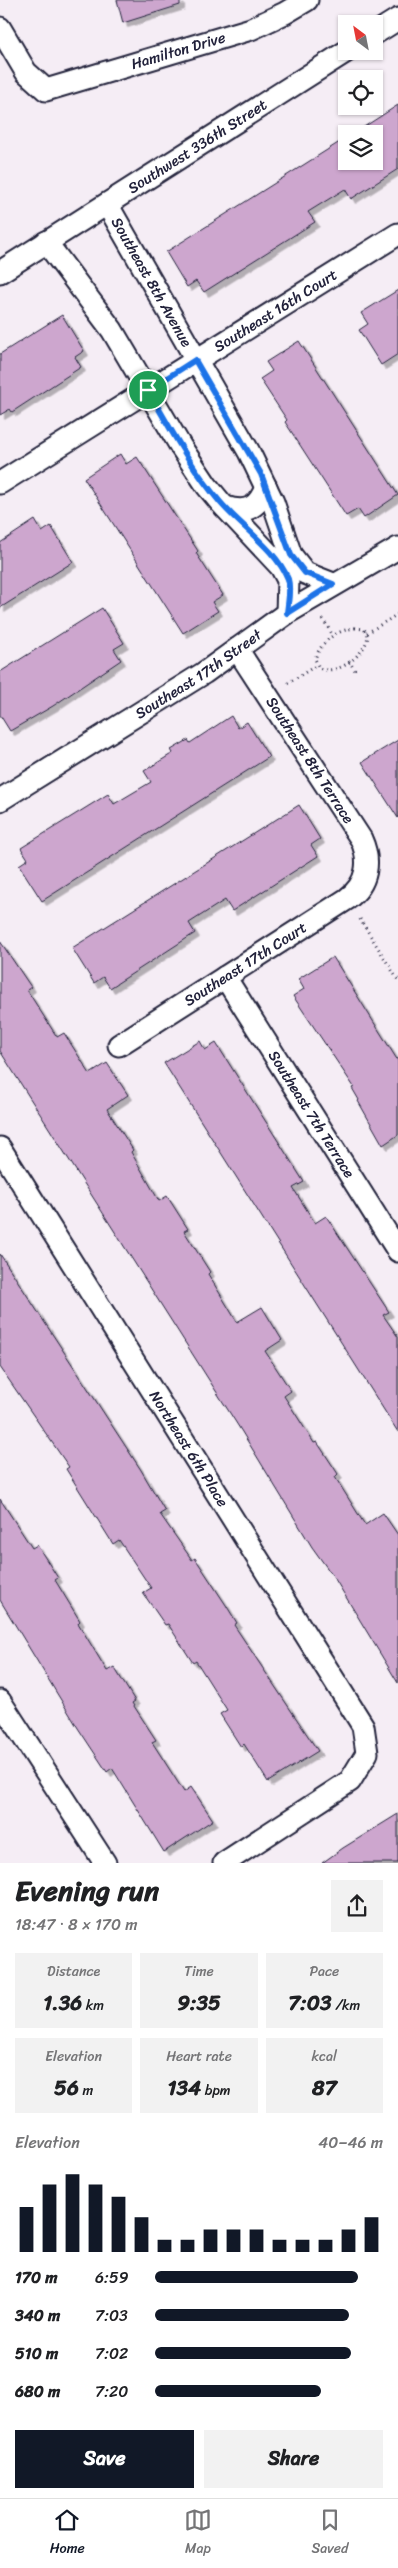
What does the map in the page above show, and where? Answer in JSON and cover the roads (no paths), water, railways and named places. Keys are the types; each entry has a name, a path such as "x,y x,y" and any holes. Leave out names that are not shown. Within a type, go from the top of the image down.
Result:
{"street":[{"name":"Hamilton Drive","path":"0,28 26,72 46,90 252,30 307,0"},
{"path":"383,28 398,19"},
{"name":"Southwest 336th Street","path":"0,272 338,57"},
{"name":"Southeast 8th Avenue","path":"107,204 249,452 266,487 286,545 297,566 305,573 333,584"},
{"name":"Southeast 16th Court","path":"0,483 398,234"},
{"path":"46,242 112,330 186,455 225,507 274,559 285,574 289,590 287,613"},
{"path":"225,507 239,511 248,510 261,499 266,487"},
{"name":"Southeast 17th Street","path":"0,800 204,673 287,613 333,584 395,557"},
{"name":"Southeast 8th Terrace","path":"237,649 361,839 367,857 366,876"},
{"name":"Southeast 17th Court","path":"119,1045 347,899 358,891 366,876"},
{"name":"Southeast 7th Terrace","path":"226,977 398,1251"},
{"name":"Northeast 6th Place","path":"0,1148 363,1726 367,1753 350,1782 224,1863"},
{"path":"0,1701 105,1863"}]}
